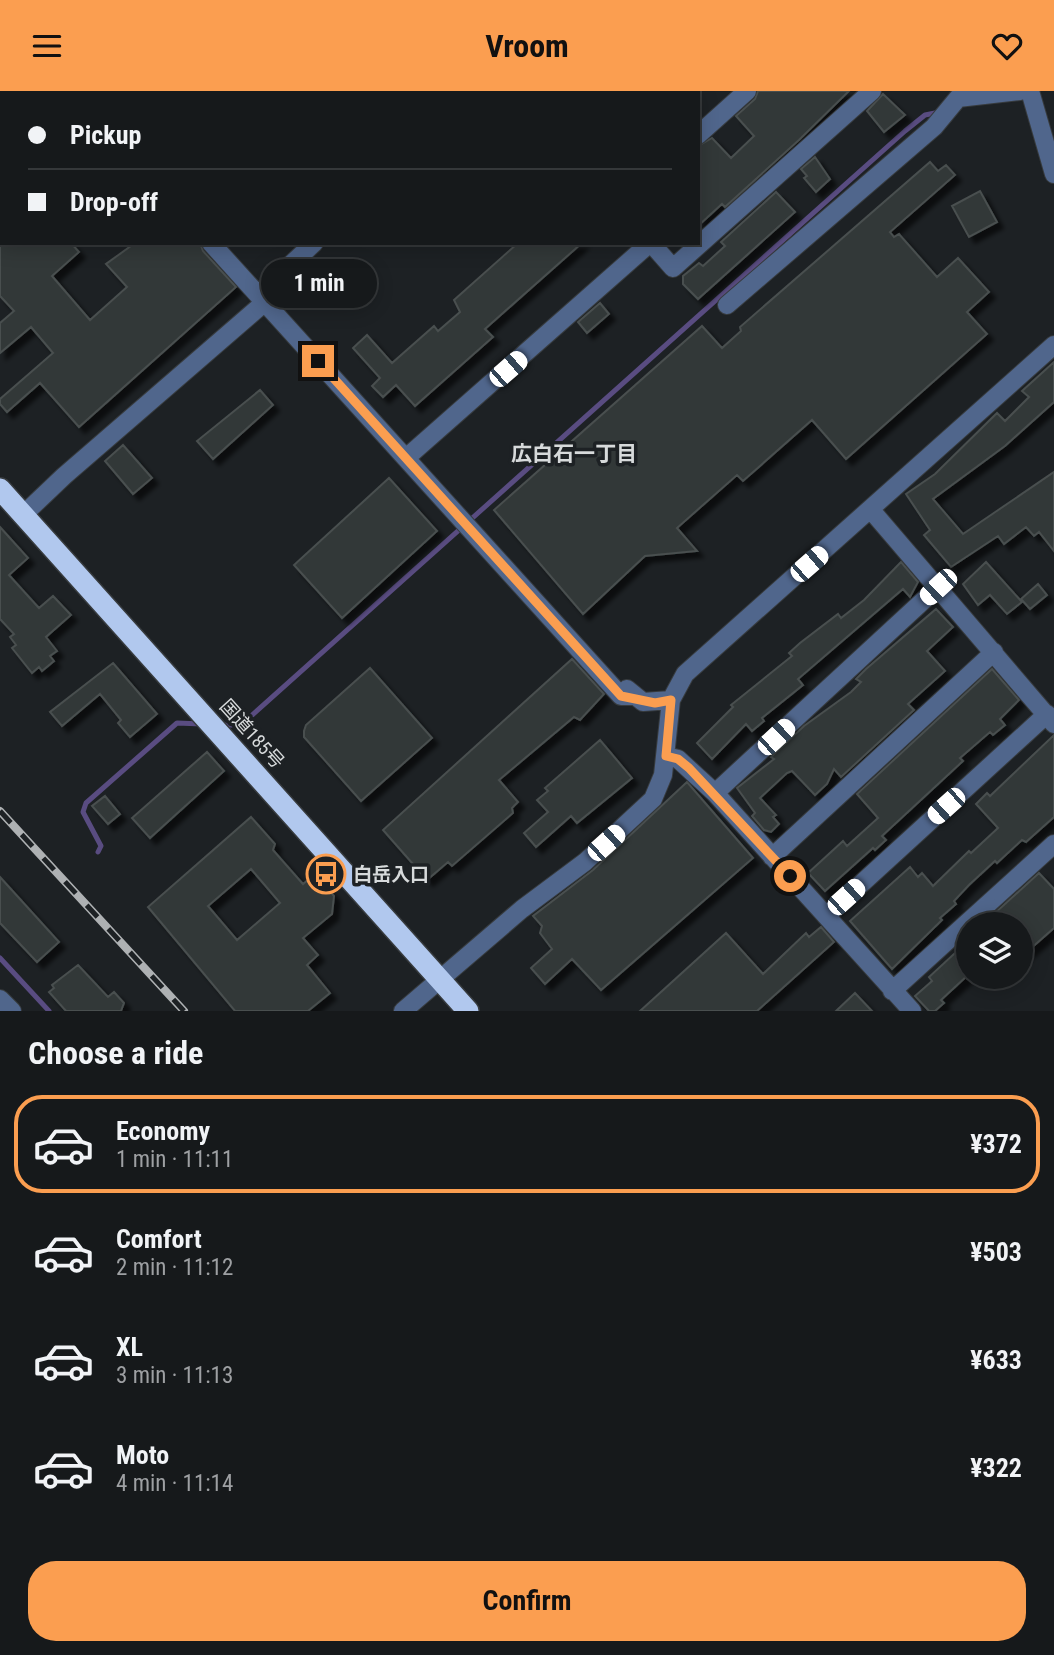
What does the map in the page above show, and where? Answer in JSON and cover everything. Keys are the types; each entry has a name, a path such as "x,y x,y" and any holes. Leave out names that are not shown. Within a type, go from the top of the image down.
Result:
{"highway":[{"name":"国道185号","path":"0,489 468,1011"}],"street":[{"path":"700,133 747,91"},
{"path":"700,244 872,91"},
{"path":"727,305 934,127 958,98 1020,91"},
{"path":"1030,91 1054,174"},
{"path":"213,245 406,459 469,519 633,696 643,702 671,700"},
{"path":"23,515 262,298 312,245"},
{"path":"406,459 648,245"},
{"path":"652,245 673,268 699,245"},
{"path":"403,1011 522,909 585,862 647,806 658,791 666,756 671,700 685,674 1054,345"},
{"path":"453,492 469,519"},
{"path":"826,916 1050,719 871,510"},
{"path":"715,793 938,587"},
{"path":"772,856 994,652"},
{"path":"666,756 678,759 715,793 912,1011"},
{"path":"892,991 1054,844"},
{"path":"0,999 12,1011"}],"building":[{"path":"758,91 849,91 725,207 722,204 700,224 700,145 712,138 731,158 754,136 736,116 755,99"},
{"path":"883,94 905,115 884,132 867,111"},
{"path":"815,157 830,179 816,192 804,178 807,176 801,169"},
{"path":"930,162 938,171 946,165 955,175 890,232 894,237 899,234 937,277 958,258 989,292 967,312 987,334 846,459 812,420 743,481 737,475 677,528 697,551 645,556 583,614 494,510 702,326 722,348 741,331 740,327"},
{"path":"980,191 997,222 969,237 952,206"},
{"path":"776,192 795,212 698,299 683,284 683,276 699,263 703,266 725,246 721,242"},
{"path":"0,245 73,245 79,252 52,276 90,320 127,287 106,264 132,245 201,245 203,251 236,287 79,427 40,383 7,412 0,404 0,399 53,353 31,327 0,353 0,323 14,311 0,296"},
{"path":"516,245 580,245 485,329 493,337 415,406 396,385 383,397 372,386 380,378 353,348 367,335 392,363 434,326 438,331 460,312 454,300"},
{"path":"600,303 609,314 587,333 578,322"},
{"path":"1054,362 1054,402 1005,446 933,499 963,534 1054,472 1054,551 1039,532 1034,536 1026,527 1004,544 998,536 951,567 924,535 930,530 906,494 935,474 997,413 1005,421 1029,397 1022,391"},
{"path":"260,390 273,405 213,459 197,441"},
{"path":"123,445 152,478 133,494 105,461"},
{"path":"389,478 437,531 342,618 294,565"},
{"path":"0,527 28,558 9,575 39,608 53,596 71,615 46,637 57,651 50,656 54,661 42,671 39,667 32,673 12,648 16,645 10,637 14,634 0,619"},
{"path":"901,562 918,582 910,597 903,589 798,679 803,685 762,718 764,721 752,731 746,724 712,759 697,743 733,707 731,705 792,656 789,653 800,643 838,614 841,618 864,600"},
{"path":"986,562 1022,602 1007,614 990,595 978,605 963,584"},
{"path":"1038,584 1047,595 1030,609 1021,599"},
{"path":"936,609 953,627 927,651 945,671 908,704 914,710 841,777 834,769 827,784 815,795 792,771 787,773 760,798 776,815 773,817 779,824 771,832 764,830 752,816 755,813 737,788 774,759 771,757 804,726 851,692 861,682 856,679 866,669"},
{"path":"572,659 604,694 580,720 574,717 499,780 518,802 512,808 513,813 452,866 448,862 427,880 383,830"},
{"path":"113,663 157,714 130,737 118,723 121,720 100,694 62,726 50,712"},
{"path":"370,668 432,738 361,801 304,737 304,731 306,725"},
{"path":"992,669 1019,700 1000,719 1005,725 993,735 990,732 960,758 963,761 882,836 886,840 875,850 873,848 825,891 808,873 843,841 847,846 878,818 857,794"},
{"path":"1054,735 1054,817 1026,842 1022,840 997,863 995,861 969,885 954,901 956,904 940,918 942,920 892,969 850,921 910,867 918,877 922,873 933,886 969,851 971,853 998,828 976,804 987,793 990,796"},
{"path":"600,740 632,778 577,823 571,816 536,847 524,833 548,812 537,800 548,791 545,788"},
{"path":"207,752 224,771 150,838 132,818"},
{"path":"687,782 753,858 601,990 572,959 545,984 531,968 552,949 540,933 542,926 533,916 593,870"},
{"path":"105,796 120,814 108,824 92,806"},
{"path":"251,817 275,844 273,850 303,884 309,879 312,884 319,878 334,896 332,914 303,938 318,955 307,965 330,993 308,1011 235,1011 148,907","holes":["251,869 280,903 237,940 208,906"]},
{"path":"1039,873 1054,889 1054,928 1033,947 1033,912 996,912"},
{"path":"0,877 59,942 37,962 0,923"},
{"path":"821,927 834,942 757,1011 640,1011 726,933 763,974 806,933 809,937"},
{"path":"956,952 956,986 941,1000 944,1003 935,1011 929,1011 915,996 932,981 929,977"},
{"path":"78,965 108,997 114,992 124,1003 121,1011 66,1011 49,992 54,988 52,985"},
{"path":"855,993 872,1011 836,1011"}],"waterway":[{"path":"219,725 241,725 905,131 925,115 935,113"},
{"path":"98,852 101,846 83,812 86,803 177,723 202,724"},
{"path":"0,958 49,1011"}],"railway":[{"path":"0,811 184,1011"}],"place":[{"name":"白岳入口","path":"326,874"}],"district":[{"name":"広白石一丁目","path":"574,454"}],"route":[{"path":"318,361 621,696 633,696 643,702 655,703 671,700 666,756 678,759 715,793 790,876"}]}
